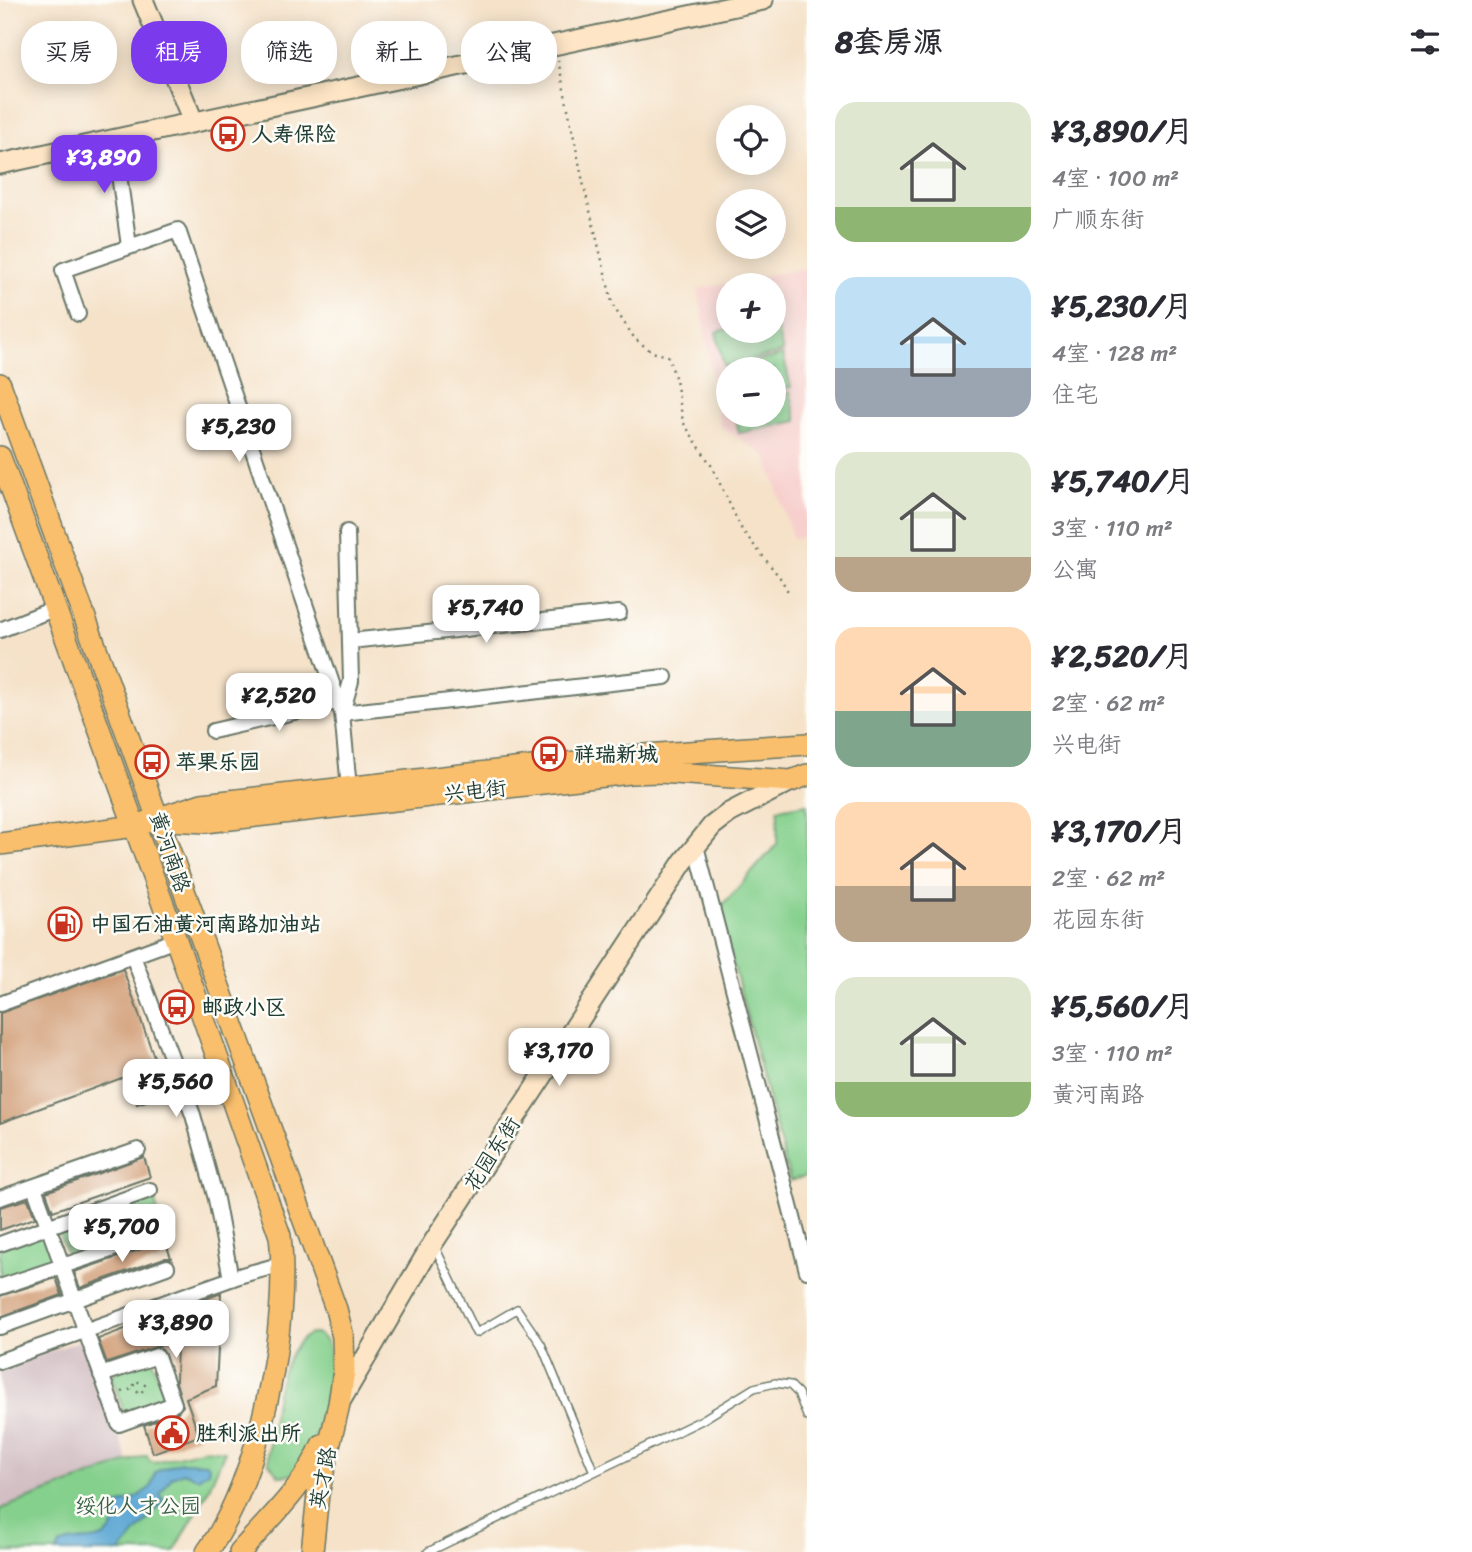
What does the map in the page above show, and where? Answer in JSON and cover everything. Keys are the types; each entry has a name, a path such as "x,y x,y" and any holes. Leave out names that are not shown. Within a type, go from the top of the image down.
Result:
{"main road":[{"path":"143,0 193,121"},
{"path":"557,44 763,0"},
{"path":"0,164 461,64"},
{"path":"0,173 30,158"},
{"name":"黄河南路","path":"0,384 336,1309 343,1337 344,1371 339,1404"},
{"name":"黄河南路","path":"0,457 176,940 280,1236 283,1264 278,1336 269,1393 250,1461 217,1538 207,1552"},
{"name":"兴电街","path":"351,796 630,756 807,744"},
{"name":"兴电街","path":"2,845 135,826 202,804 351,796 630,773 799,778"},
{"name":"花园东街","path":"339,1404 433,1243 696,846 712,826 729,813 799,778"},
{"path":"176,940 198,933"},
{"path":"240,1552 299,1485 310,1468 339,1404"},
{"name":"英才路","path":"312,1552 318,1494 339,1404"}],"street":[{"path":"114,139 129,246"},
{"path":"78,314 63,270 178,230 339,707 351,796"},
{"path":"339,707 351,681 347,531"},
{"path":"0,630 56,608"},
{"path":"350,641 619,613"},
{"path":"212,731 339,707 665,677"},
{"path":"696,846 807,1271"},
{"path":"0,1004 176,940"},
{"path":"133,956 193,1115 216,1199 231,1279"},
{"path":"0,1198 138,1150"},
{"path":"34,1187 101,1376 119,1424 174,1404 157,1356 101,1376"},
{"path":"0,1244 150,1189"},
{"path":"0,1287 161,1233"},
{"path":"0,1362 231,1279 283,1264"},
{"path":"0,1327 167,1267"}],"lane":[{"path":"433,1243 476,1333 517,1309 541,1344 594,1472"},
{"path":"428,1552 702,1420 741,1395 767,1384 783,1383 795,1388 807,1416"}],"path":[{"path":"557,55 612,306 635,339 652,352 668,356 676,380 683,422 711,465 741,530 781,579 790,595"},
{"path":"109,1397 132,1389"}],"shaded area":[{"path":"807,268 807,536 793,539 766,456 722,427 786,427 786,357 716,357 716,401 698,289 716,286 716,343 786,343 786,273 781,273"},
{"path":"85,1339 128,1461 0,1509 0,1369"}],"green space":[{"path":"719,343 781,343 783,352 762,357 722,357"},
{"path":"786,367 791,387 786,388"},
{"path":"790,392 797,421 786,423 786,393"},
{"path":"738,427 768,427 739,433"},
{"path":"807,804 807,1176 790,1181 719,909 777,844 778,809"},
{"path":"153,1192 162,1232 70,1263 57,1228"},
{"path":"44,1232 56,1265 0,1284 0,1248"},
{"path":"309,1334 318,1334 326,1341 329,1352 323,1409 303,1463 293,1473 279,1476 269,1463 268,1455 274,1407 289,1356"},
{"path":"152,1359 166,1401 125,1416 111,1374"},
{"name":"绥化人才公园","path":"204,1449 225,1451 206,1495 174,1552 0,1552 0,1509 147,1455 149,1460 155,1462"}],"water":[{"path":"180,1462 206,1463 209,1466 208,1471 198,1478 183,1472 172,1477 160,1494 163,1500 161,1504 120,1552 57,1552 60,1545 66,1542 96,1539 109,1533 114,1525 118,1505 134,1499 151,1487 155,1473 159,1470"}],"building":[{"path":"123,969 167,1094 137,1104 127,1076 0,1123 0,1013"},
{"path":"144,1157 150,1177 53,1211 46,1192"},
{"path":"28,1199 35,1218 0,1230 0,1207"},
{"path":"165,1241 171,1258 164,1258 80,1288 74,1272"},
{"path":"56,1278 62,1295 0,1317 0,1296"},
{"path":"221,1293 216,1386 186,1398 199,1436 153,1453 144,1425 177,1413 183,1406 176,1382 177,1340 107,1363 98,1339"}],"place":[{"name":"人寿保险","path":"228,134"},
{"name":"祥瑞新城","path":"549,754"},
{"name":"苹果乐园","path":"152,762"},
{"name":"中国石油黄河南路加油站","path":"65,924"},
{"name":"邮政小区","path":"177,1007"},
{"name":"胜利派出所","path":"172,1433"}]}
